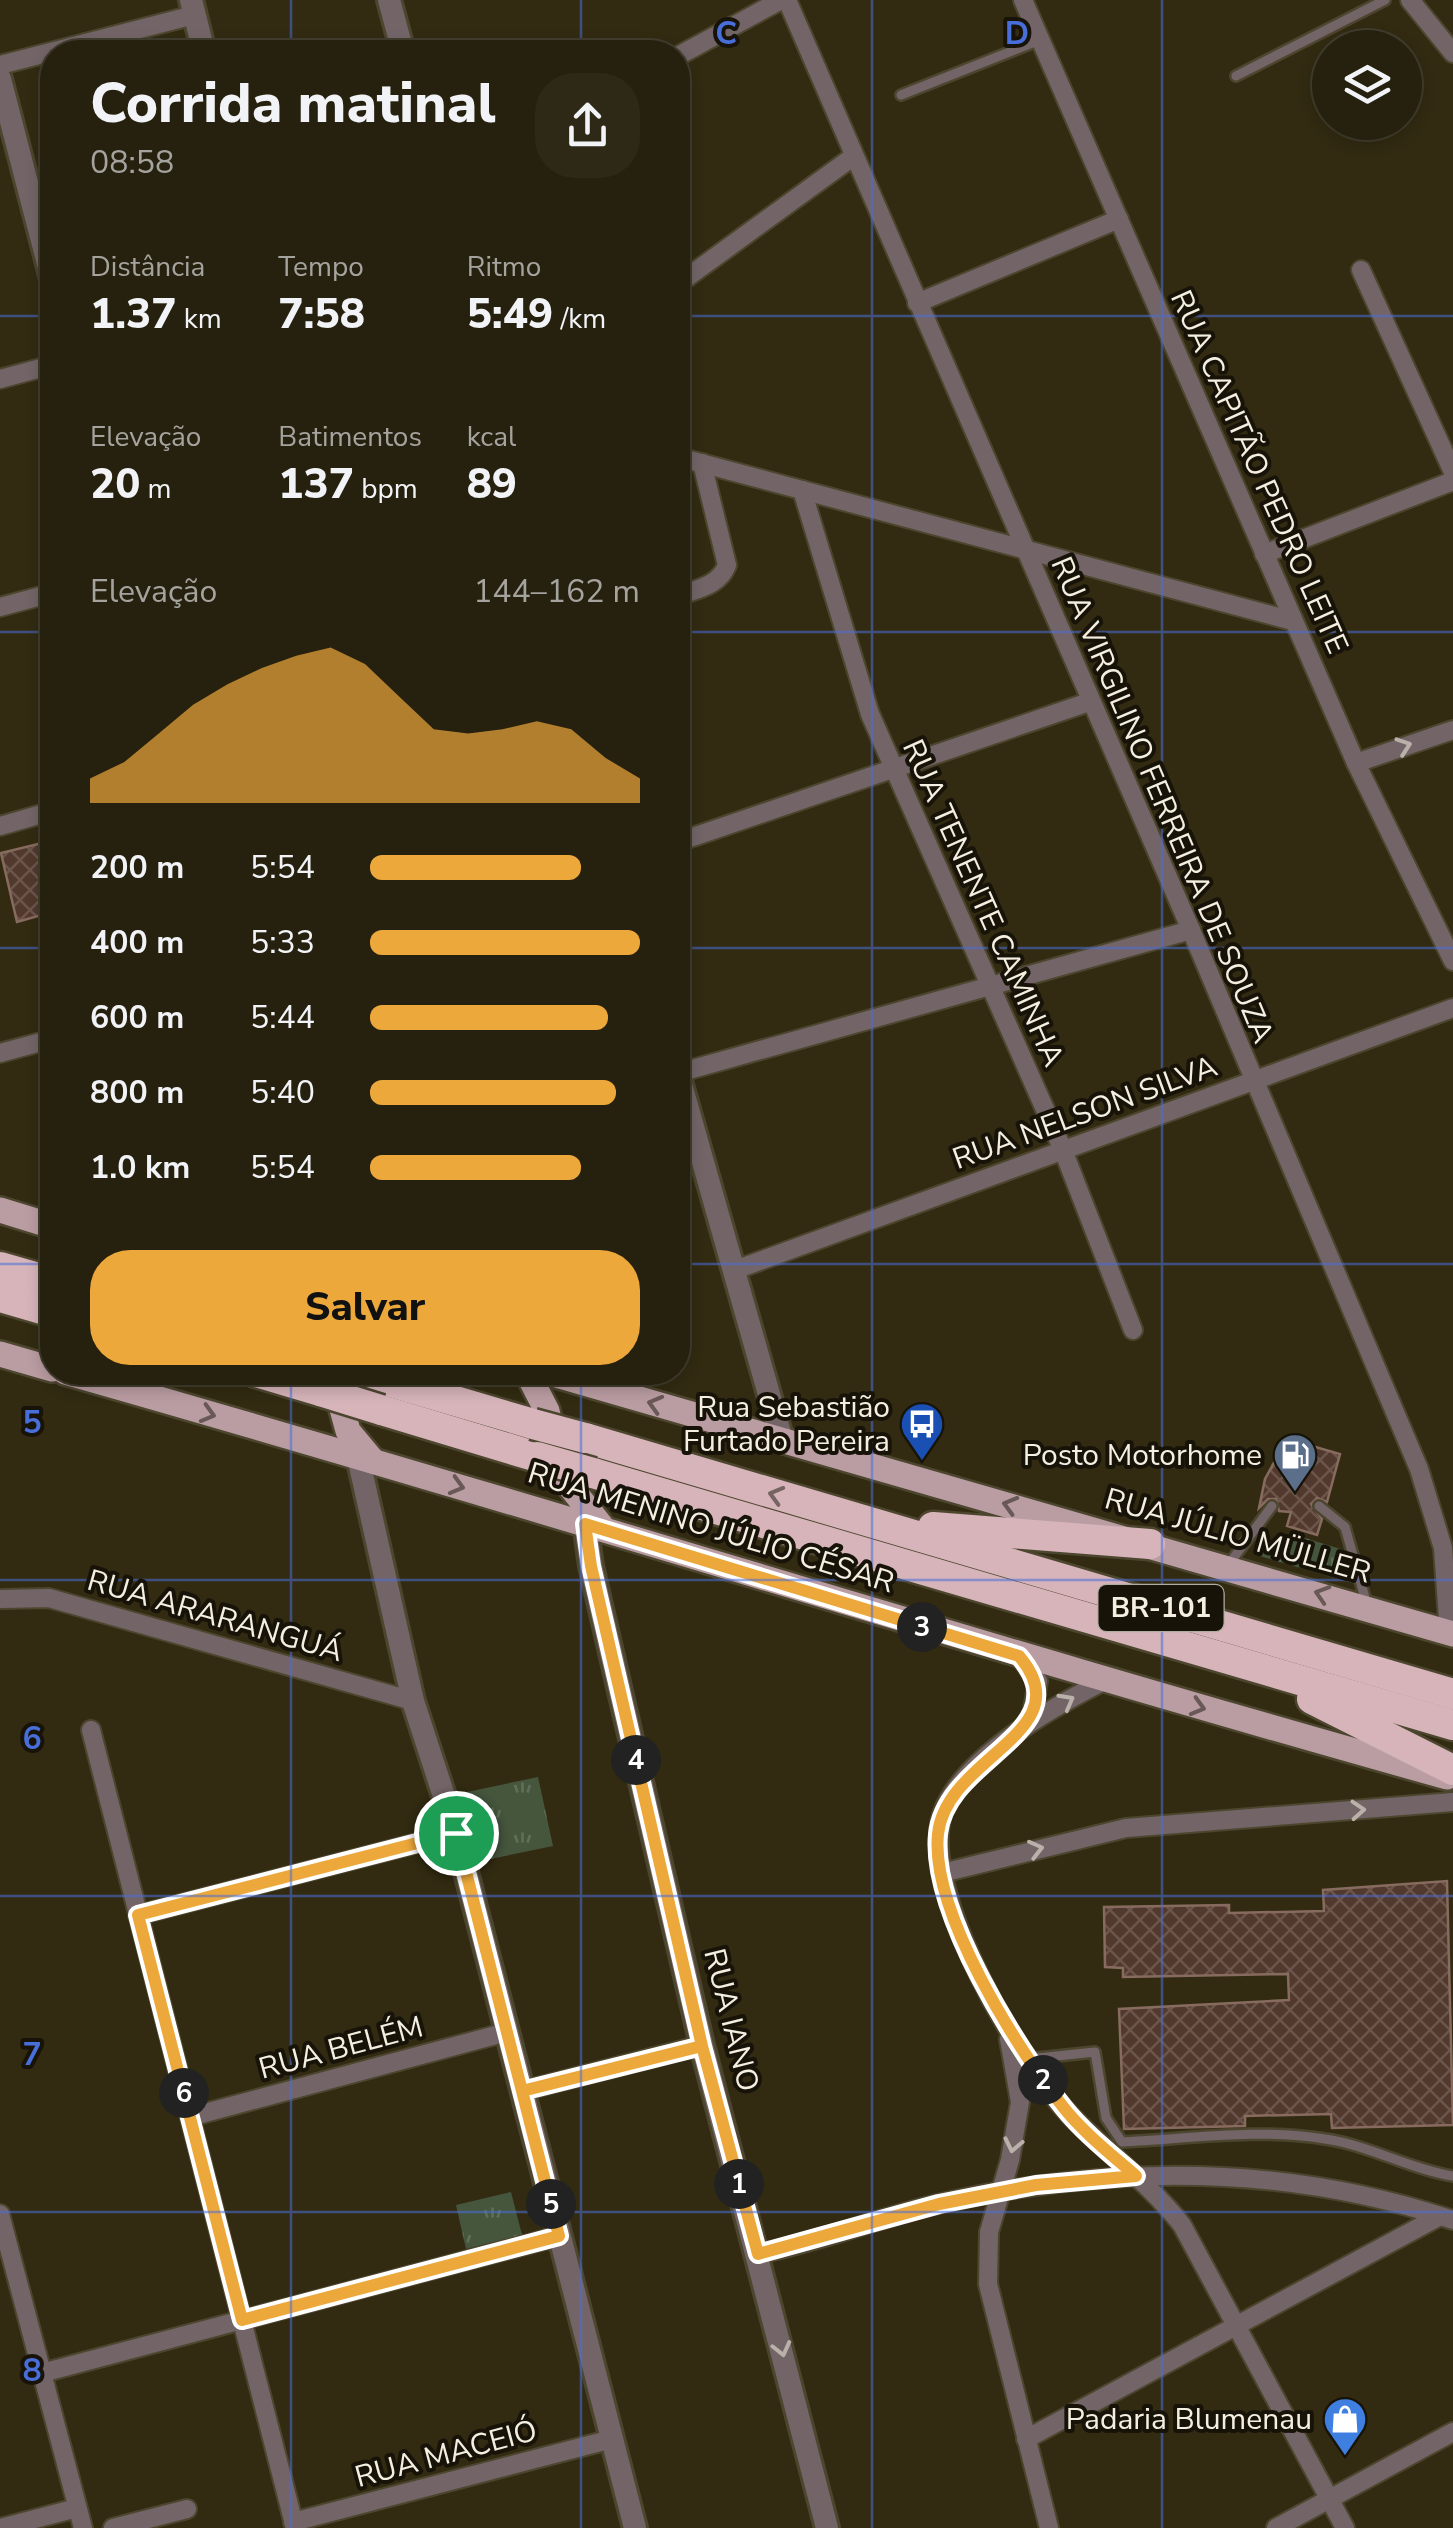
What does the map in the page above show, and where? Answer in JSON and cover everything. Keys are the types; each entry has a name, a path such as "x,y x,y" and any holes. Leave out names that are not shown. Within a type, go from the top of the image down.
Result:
{"highway":[{"path":"0,1266 40,1278"},
{"path":"0,1297 40,1309"},
{"name":"BR-101","path":"303,1385 1453,1725"},
{"name":"BR-101","path":"409,1385 540,1417 585,1438 1453,1694"},
{"path":"870,1521 1150,1544"},
{"path":"1242,1664 1453,1770"}],"main road":[{"path":"0,1210 40,1222"},
{"path":"0,1354 40,1366"},
{"name":"RUA MENINO JÚLIO CÉSAR","path":"110,1385 1104,1681 1453,1779"},
{"name":"RUA IANO","path":"547,1385 540,1417 562,1476 594,1526"},
{"name":"RUA JÚLIO MÜLLER","path":"588,1385 1451,1633"},
{"path":"318,1445 338,1427 332,1393"},
{"path":"332,1393 348,1431 366,1459"},
{"path":"539,1510 554,1495 562,1476"}],"street":[{"path":"389,0 400,40"},
{"path":"690,50 784,0"},
{"name":"RUA VIRGILINO FERREIRA DE SOUZA","path":"784,0 1191,930 1429,1495 1443,1548 1451,1633"},
{"name":"RUA CAPITÃO PEDRO LEITE","path":"1023,0 1356,763 1453,961"},
{"path":"1410,0 1453,54"},
{"path":"83,40 192,7 201,40"},
{"path":"0,65 40,53"},
{"path":"0,79 40,233"},
{"path":"690,275 854,156"},
{"path":"917,303 1118,219"},
{"path":"1362,270 1453,472"},
{"path":"0,378 40,368"},
{"path":"690,460 1021,545 1293,621"},
{"path":"690,592 722,577 727,565 702,463"},
{"path":"1264,554 1453,481"},
{"name":"RUA TENENTE CAMINHA","path":"802,490 861,688 987,988 1063,1150 1134,1330"},
{"path":"0,607 40,596"},
{"path":"690,838 1089,702"},
{"path":"1356,763 1453,730"},
{"path":"0,826 40,814"},
{"path":"690,1070 1191,930"},
{"name":"RUA NELSON SILVA","path":"735,1270 1453,1008"},
{"path":"0,1053 40,1042"},
{"path":"690,1114 782,1440"},
{"path":"366,1459 414,1701 456,1833 635,2528"},
{"name":"RUA IANO","path":"594,1526 591,1566 702,2046 827,2528"},
{"name":"RUA ARARANGUÁ","path":"0,1600 49,1598 414,1701"},
{"path":"1019,1656 1038,1681 1031,1721"},
{"path":"1104,1681 1031,1721 952,1795 938,1828 942,1872 959,1928 1006,2029 1066,2111 1182,2225 1345,2528"},
{"path":"92,1730 294,2525"},
{"path":"942,1872 1126,1828 1453,1802"},
{"path":"138,1915 456,1833"},
{"path":"1006,2029 1020,2102 1002,2191 989,2232 988,2284 1050,2528"},
{"name":"RUA BELÉM","path":"190,2118 507,2032"},
{"path":"522,2091 702,2046"},
{"path":"758,2254 939,2204 1002,2191 1136,2176 1216,2174 1333,2189 1391,2200 1447,2218"},
{"path":"1,2218 83,2528"},
{"path":"1026,2439 1447,2218"},
{"path":"42,2374 559,2236"},
{"path":"1276,2528 1453,2432"},
{"name":"RUA MACEIÓ","path":"294,2525 612,2438"},
{"path":"0,2528 78,2508"},
{"path":"113,2528 188,2509"}],"lane":[{"path":"1236,76 1386,0"},
{"path":"901,95 1040,40"},
{"path":"1227,1566 1272,1506"},
{"path":"1319,1506 1346,1527 1368,1608"},
{"path":"1028,2059 1095,2052 1106,2118 1122,2142 1291,2134 1331,2139 1425,2171 1453,2176"}],"green space":[{"path":"1292,1534 1347,1551 1355,1584 1253,1554"},
{"path":"538,1777 553,1846 466,1864 453,1795"},
{"path":"511,2192 522,2235 466,2249 456,2205"}],"building":[{"path":"40,843 40,915 17,922 1,853"},
{"name":"Posto Motorhome","path":"1312,1446 1340,1454 1327,1502 1317,1498 1311,1504 1322,1519 1317,1535 1287,1526 1291,1512 1279,1511 1276,1499 1268,1499 1259,1508 1265,1479 1276,1459 1305,1468"},
{"path":"1447,1881 1453,2125 1332,2128 1331,2114 1245,2116 1245,2126 1124,2129 1119,2009 1289,2000 1288,1974 1123,1977 1123,1968 1105,1967 1104,1907 1229,1905 1229,1913 1324,1911 1323,1890"}],"place":[{"name":"Rua Sebastião Furtado Pereira","path":"922,1462"},
{"name":"Posto Motorhome","path":"1295,1493"},
{"name":"Padaria Blumenau","path":"1345,2457"}],"route":[{"path":"456,1833 138,1915 242,2320 559,2236 522,2091 612,2068 702,2046 591,1566 585,1524 1019,1656 1034,1674 1040,1690 1031,1721 952,1795 938,1828 942,1872 959,1928 1006,2029 1066,2111 1136,2176 1036,2185 939,2204 758,2254 702,2046 522,2091 456,1833"}]}
